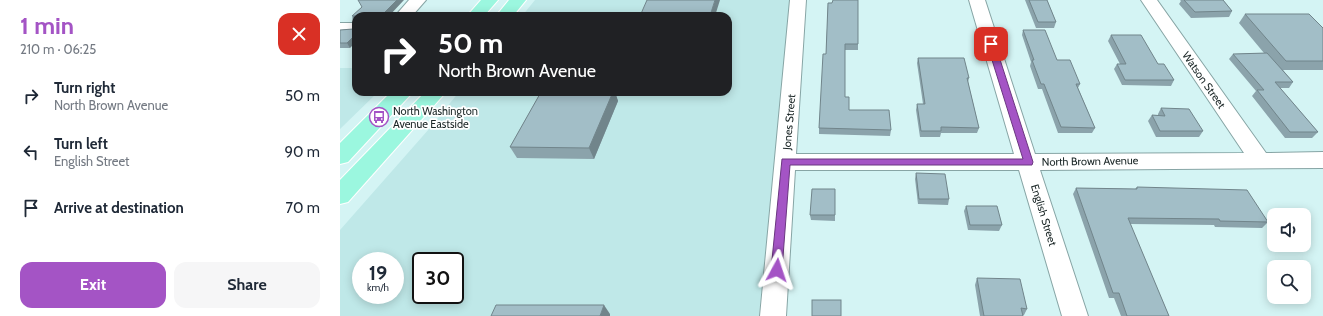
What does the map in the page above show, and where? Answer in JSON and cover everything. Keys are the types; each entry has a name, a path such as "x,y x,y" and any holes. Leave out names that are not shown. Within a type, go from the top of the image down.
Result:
{"main road":[{"path":"479,12 490,0"},
{"path":"508,12 518,0"},
{"path":"340,156 399,96"},
{"path":"340,195 432,96"}],"street":[{"path":"407,12 418,0"},
{"name":"Jones Street","path":"773,316 798,0"},
{"name":"English Street","path":"977,0 1075,316"},
{"name":"Watson Street","path":"1149,0 1259,159"},
{"path":"340,28 352,28"},
{"name":"North Brown Avenue","path":"786,162 1028,162 1259,159 1323,160"}],"shaded area":[{"path":"535,0 791,0 759,316 340,316 340,230 429,129 456,96 732,96 732,12 525,12"},
{"path":"340,68 352,68 352,96 374,96 340,129"}],"building":[{"path":"358,0 397,0 385,12 356,12 362,7"},
{"path":"647,0 715,0 711,12 642,12"},
{"path":"833,0 858,0 858,44 845,44 845,97 849,97 849,110 889,110 891,130 819,128 823,54 826,54 828,3 832,3"},
{"path":"1029,0 1047,0 1056,22 1038,22"},
{"path":"1184,0 1223,0 1232,11 1195,12"},
{"path":"1245,14 1309,14 1323,28 1323,61 1286,61"},
{"path":"352,29 352,38 347,43 340,43 340,30"},
{"path":"1023,30 1045,30 1057,60 1070,60 1080,84 1076,84 1095,128 1061,127 1044,84 1041,84"},
{"path":"1111,35 1141,35 1158,64 1164,64 1174,80 1125,80 1117,64 1126,64"},
{"path":"1267,53 1293,82 1275,82 1318,132 1290,132 1257,90 1264,90 1233,54"},
{"path":"918,58 964,58 969,78 967,78 979,128 941,127 941,131 921,131 917,104 925,104"},
{"path":"539,96 611,96 589,148 510,147"},
{"path":"1161,108 1189,109 1203,131 1160,131 1152,115 1165,116"},
{"path":"916,173 945,174 949,199 919,199"},
{"path":"1137,187 1247,190 1267,222 1220,221 1219,219 1128,218 1169,316 1127,316 1119,293 1113,293 1076,188 1137,189"},
{"path":"812,189 835,189 835,215 810,215"},
{"path":"966,206 997,206 1002,225 970,225"},
{"path":"977,278 1020,279 1027,309 1021,308 1023,316 984,316"},
{"path":"812,300 841,300 841,316 812,316"},
{"path":"496,305 604,305 600,316 491,316"}],"place":[{"name":"North Washington Avenue Eastside","path":"379,117"}],"route":[{"path":"777,270 786,162 1028,162 991,44"}]}
